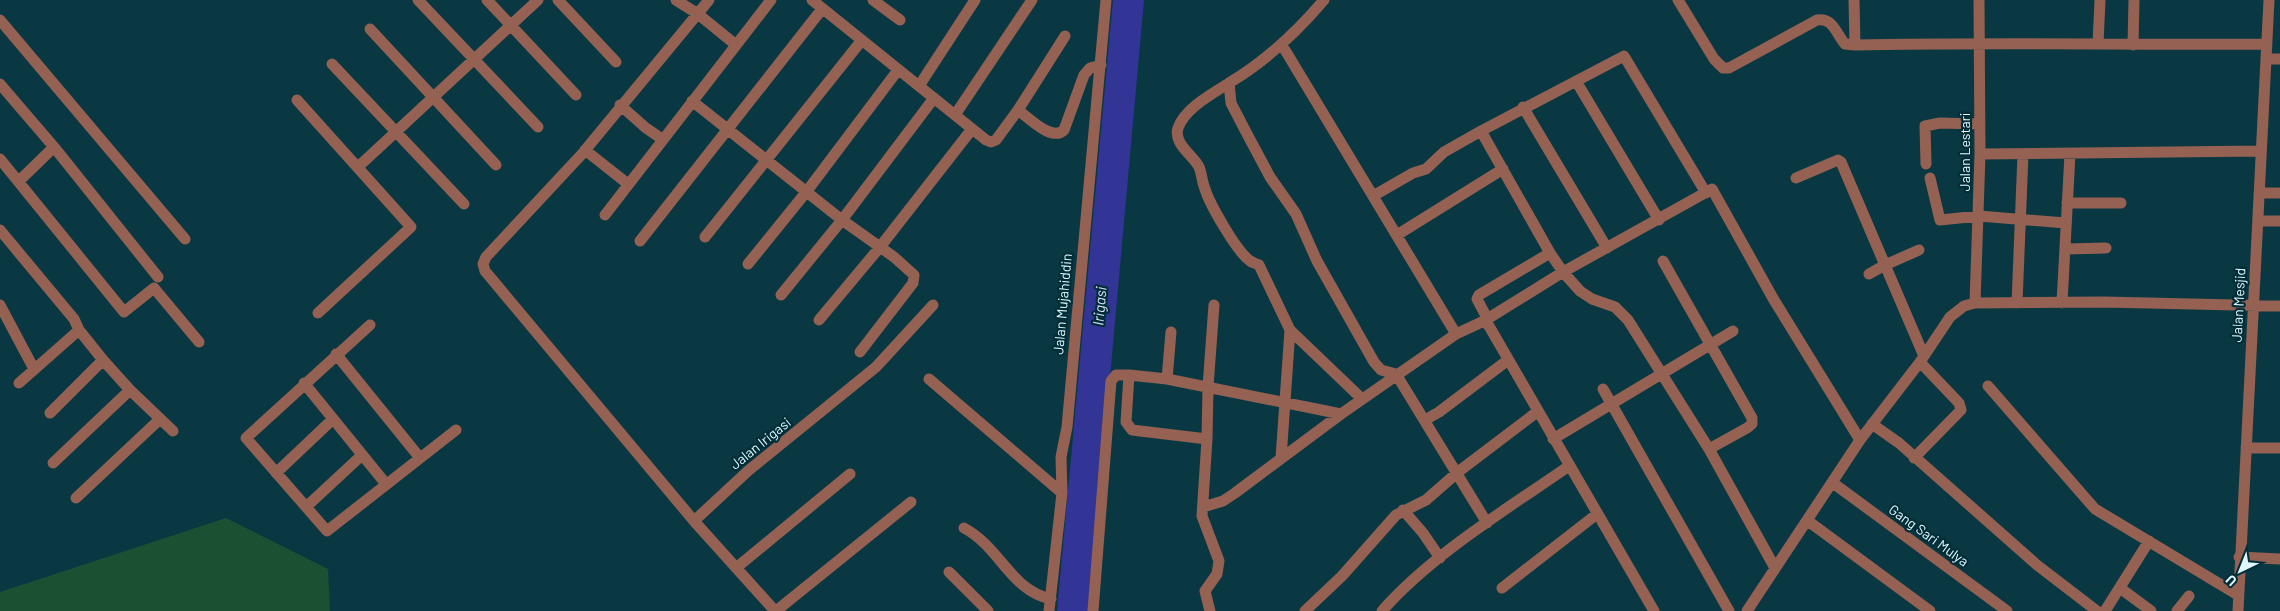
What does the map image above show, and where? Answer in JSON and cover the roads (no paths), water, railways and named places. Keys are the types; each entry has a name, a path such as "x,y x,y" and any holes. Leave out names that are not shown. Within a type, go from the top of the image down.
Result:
{"street":[{"path":"418,0 538,127"},
{"path":"487,0 576,95"},
{"path":"358,167 538,0"},
{"path":"558,0 616,62"},
{"path":"676,0 698,14 736,45"},
{"path":"709,0 620,105 585,150 486,257 484,268 694,521 776,611 911,502"},
{"path":"812,0 972,129 986,140 992,142 996,140 1018,110 1065,36"},
{"path":"874,0 900,20"},
{"path":"919,86 975,0"},
{"path":"955,115 1032,0"},
{"name":"Jalan Mujahiddin","path":"1050,605 1062,493 1061,456 1067,427 1077,297 1106,0"},
{"path":"1678,0 1714,59 1724,68 1730,68 1817,20 1824,19 1829,21 1845,44 1855,45 1979,43 2267,44"},
{"path":"1854,0 1855,45"},
{"name":"Jalan Lestari","path":"1975,303 1980,154 1979,0"},
{"path":"2098,44 2100,0"},
{"path":"2133,45 2134,0"},
{"name":"Jalan Mesjid","path":"2238,611 2239,557 2269,0"},
{"path":"605,214 769,1"},
{"path":"1320,2 1282,45 1257,67 1202,101 1187,115 1178,127 1179,140 1199,167 1205,190 1213,206 1243,254 1250,262 1259,265 1290,330 1362,398"},
{"path":"640,241 822,9"},
{"path":"0,20 185,240"},
{"path":"370,28 496,165"},
{"path":"705,238 765,159 862,40"},
{"path":"1282,45 1456,334"},
{"path":"1373,196 1413,173 1426,169 1444,152 1481,131 1624,56 1706,193"},
{"path":"2266,60 2280,59"},
{"path":"332,64 464,204"},
{"path":"1018,110 1046,130 1054,134 1060,134 1064,130 1084,75 1090,68 1101,65"},
{"path":"748,264 807,191 898,70"},
{"path":"1576,81 1659,220"},
{"path":"1229,83 1231,103 1270,177 1296,214 1317,261 1367,350 1381,370 1396,374 1487,522"},
{"path":"0,84 54,147 158,277"},
{"path":"780,295 842,220 934,98"},
{"path":"297,100 411,227 318,313"},
{"path":"692,101 842,220 910,269 915,280 860,352"},
{"path":"620,105 646,128 662,139"},
{"path":"1524,108 1607,248"},
{"path":"1926,164 1925,126 1979,124"},
{"path":"819,320 880,247 972,129"},
{"path":"1481,131 1550,253 1563,272 1586,295 1620,310 1636,332 1660,374 1709,449 1775,568"},
{"path":"19,181 54,147"},
{"path":"585,150 628,184"},
{"path":"1980,154 2262,151"},
{"path":"2017,303 2023,154"},
{"path":"2062,302 2070,154"},
{"path":"0,159 124,312 154,288 199,342"},
{"path":"1796,178 1836,160 1841,162 1885,265 1922,359 1959,403 1961,410 1914,458"},
{"path":"1397,235 1503,169"},
{"path":"1930,178 1941,223 1979,216 2066,223"},
{"path":"1203,507 1223,501 1235,493 1362,398 1456,334 1485,320 1563,272 1712,189 1774,300 1860,440"},
{"path":"2259,193 2280,193"},
{"path":"2067,203 2121,203"},
{"path":"2258,221 2280,220"},
{"path":"0,230 74,319 79,330 103,360 130,390 173,431"},
{"path":"2066,248 2106,248"},
{"path":"1869,274 1918,250"},
{"path":"1550,253 1479,295 1477,299 1485,320 1537,412 1654,611"},
{"path":"1664,261 1752,418 1752,424 1747,428 1709,449"},
{"path":"1747,611 1860,440 1922,359 1956,310 1975,303 2062,302 2280,306"},
{"path":"0,305 34,369"},
{"name":"Jalan Irigasi","path":"694,521 749,470 876,367 933,305"},
{"path":"1210,611 1205,591 1217,574 1219,561 1204,522 1203,507 1208,386 1214,305"},
{"path":"370,325 304,383 246,438 327,531 456,430"},
{"path":"19,383 79,330"},
{"path":"1281,458 1290,330"},
{"path":"1553,439 1733,331"},
{"path":"1166,379 1171,332"},
{"path":"336,354 420,458"},
{"path":"50,413 103,360"},
{"path":"1425,420 1453,402 1508,360"},
{"path":"1093,611 1111,381 1116,375 1166,379 1208,386 1341,414"},
{"path":"1129,375 1126,422 1129,428 1207,439"},
{"path":"929,379 1062,493"},
{"path":"304,383 386,484"},
{"path":"1988,386 2095,509 2238,595"},
{"path":"1603,389 1729,611"},
{"path":"53,463 130,390"},
{"path":"1304,611 1342,576 1396,514 1426,500 1458,472 1537,412"},
{"path":"76,498 160,419"},
{"path":"276,473 333,419"},
{"path":"1872,424 1914,458 2022,553 2097,611"},
{"path":"2246,448 2280,448"},
{"path":"306,507 362,455"},
{"path":"1382,611 1406,584 1487,522 1569,466"},
{"path":"736,568 850,474"},
{"name":"Gang Sari Mulya","path":"1833,483 2008,611"},
{"path":"1403,510 1423,533 1440,558"},
{"path":"1502,588 1597,514"},
{"path":"1808,521 1930,611"},
{"path":"964,528 979,536 1008,571 1031,592 1050,605"},
{"path":"2105,611 2149,541"},
{"path":"2239,557 2280,560"},
{"path":"949,572 988,611"},
{"path":"2120,588 2151,611"},
{"path":"2177,611 2189,596"}],"water":[{"name":"Irigasi","path":"1113,0 1144,0 1095,544 1088,611 1057,611"}]}
